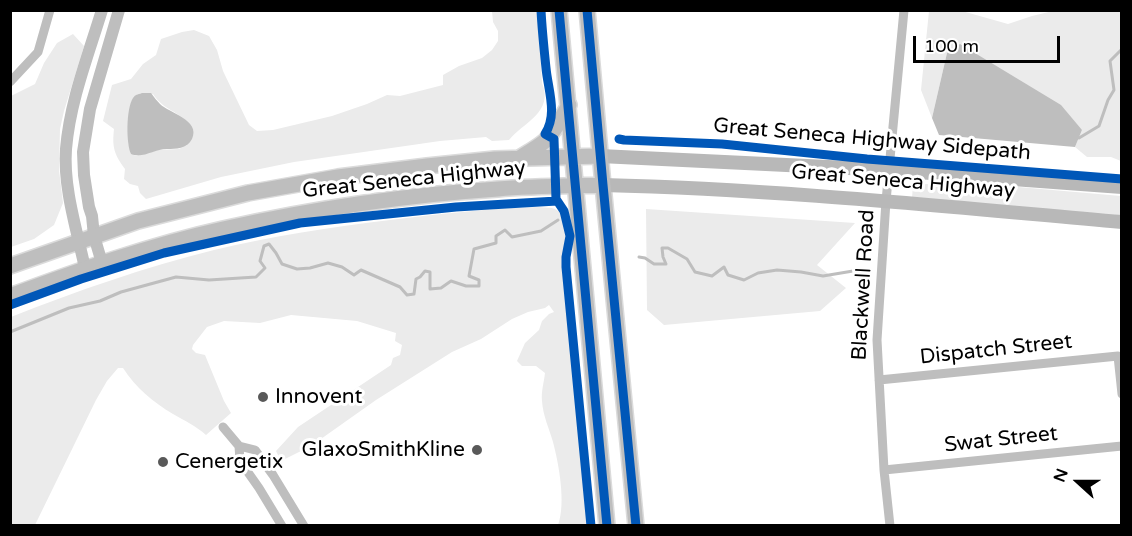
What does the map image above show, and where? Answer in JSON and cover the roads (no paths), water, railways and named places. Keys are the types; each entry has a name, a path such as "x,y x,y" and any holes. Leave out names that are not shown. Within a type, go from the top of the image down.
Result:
{"main road":[{"path":"559,10 607,525"},
{"path":"587,10 636,525"},
{"path":"521,158 548,138 569,105"},
{"name":"Great Seneca Highway","path":"10,266 138,221 248,193 338,177 438,164 521,158 600,156 890,170 1122,187"},
{"name":"Great Seneca Highway","path":"10,296 85,268 221,229 369,203 501,189 603,185 713,189 886,201 1122,222"}],"street":[{"path":"10,82 38,52 50,10"},
{"path":"85,268 68,188 66,150 73,102 102,10"},
{"path":"102,263 89,207 83,152 90,109 119,10"},
{"name":"Blackwell Road","path":"890,525 884,470 877,340 886,201 904,10"},
{"name":"Dispatch Street","path":"879,380 1118,356 1122,394"},
{"path":"223,427 239,446 255,450 304,525"},
{"path":"239,446 240,461 282,525"},
{"name":"Swat Street","path":"884,470 1122,446"}],"waterway":[{"path":"1079,138 1099,126 1114,90 1110,61 1122,49"},
{"path":"10,332 69,308 100,301 121,292 176,277 209,280 256,277 265,268 260,261 264,246 269,244 282,264 297,269 328,263 342,267 354,275 361,270 400,287 407,295 414,294 416,279 425,271 430,272 430,289 441,288 451,281 466,286 479,286 479,280 469,276 474,249 496,243 496,236 505,230 512,237 541,231 558,220"},
{"path":"639,257 654,264 666,264 662,248 668,248 687,259 695,272 712,276 724,267 728,275 744,280 758,273 777,270 823,276 853,271"}],"place":[{"name":"Innovent","path":"263,397"},
{"name":"GlaxoSmithKline","path":"477,450"},
{"name":"Cenergetix","path":"163,462"}]}
